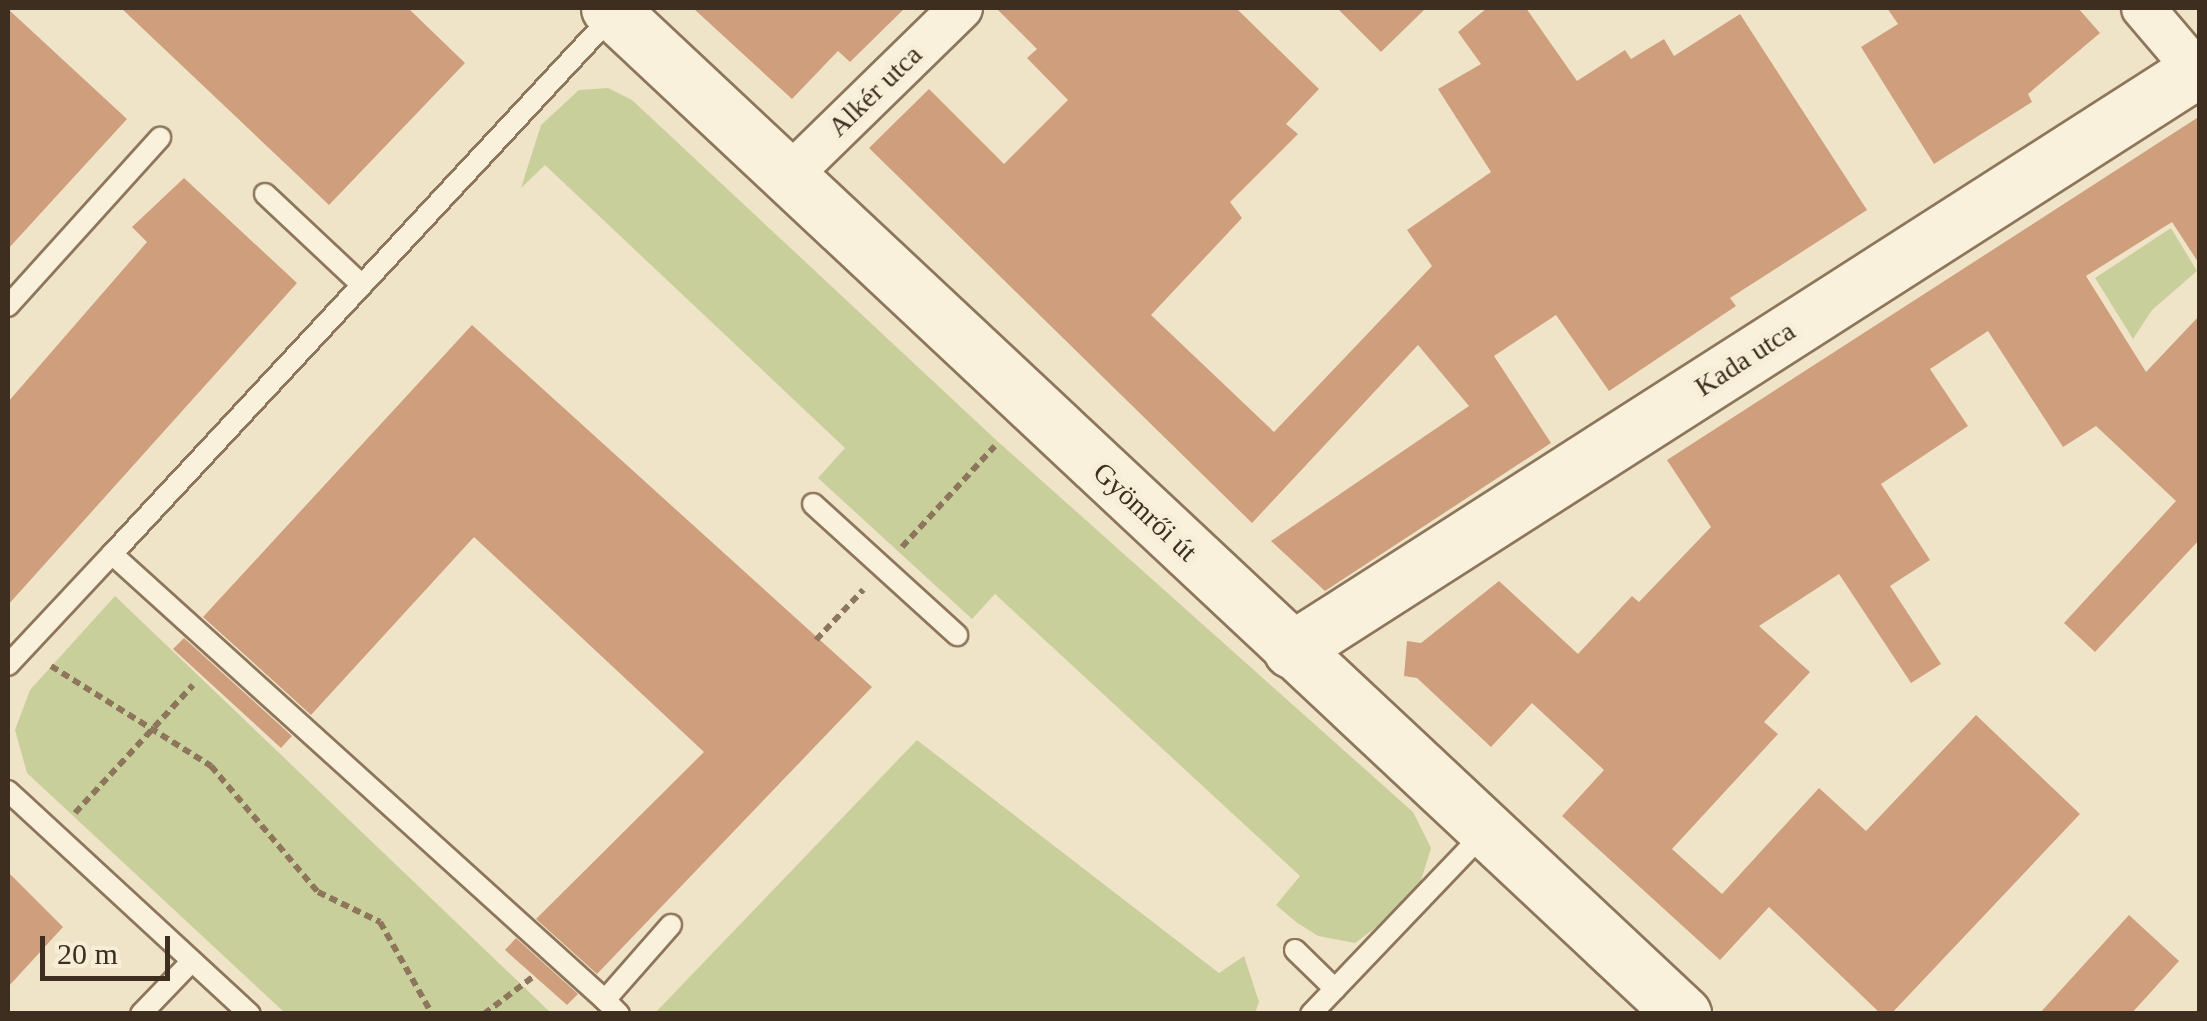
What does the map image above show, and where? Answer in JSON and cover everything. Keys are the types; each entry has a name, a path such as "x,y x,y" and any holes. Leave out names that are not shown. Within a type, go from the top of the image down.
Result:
{"street":[{"name":"Alkér utca","path":"790,175 960,8"},
{"path":"2143,8 2198,71"},
{"name":"Gyömrői út","path":"612,10 1684,1014"},
{"name":"Kada utca","path":"1291,650 2198,71"}],"lane":[{"path":"8,665 362,286 612,10"},
{"path":"8,306 160,138"},
{"path":"265,194 362,286"},
{"path":"812,504 957,635"},
{"path":"112,554 612,1007 671,925"},
{"path":"8,791 250,1014"},
{"path":"1311,1014 1486,830"},
{"path":"1295,950 1335,988"},
{"path":"141,1014 191,962"}],"path":[{"path":"23,649 211,766 318,892 380,922 432,1014"},
{"path":"55,835 193,685"},
{"path":"484,1014 534,976"}],"green space":[{"path":"608,88 632,100 995,439 1413,812 1431,848 1420,884 1378,926 1355,943 1318,936 1276,905 1300,876 995,594 972,619 818,478 845,448 545,165 521,188 541,125 579,90"},
{"path":"2171,228 2197,271 2152,310 2133,339 2095,278"},
{"path":"115,596 551,1013 285,1013 27,773 15,730 30,690"},
{"path":"917,740 1219,973 1244,956 1259,1002 1255,1013 655,1013"}],"building":[{"path":"121,8 408,8 465,63 329,205"},
{"path":"693,8 905,8 850,62 838,51 792,99"},
{"path":"996,8 1236,8 1319,89 1286,124 1298,134 1230,202 1242,218 1151,315 1274,432 1432,266 1407,230 1491,172 1438,89 1481,64 1458,32 1487,8 1526,8 1577,81 1625,50 1631,59 1664,39 1674,56 1740,14 1867,210 1730,298 1736,306 1609,391 1556,315 1494,356 1551,443 1325,591 1271,541 1469,406 1418,345 1252,523 869,148 929,89 1004,164 1068,100 1027,58 1037,49"},
{"path":"1337,8 1426,8 1381,52"},
{"path":"1887,8 2078,8 2100,33 2028,94 2032,102 1934,164 1861,47 1898,24"},
{"path":"8,9 127,119 8,249"},
{"path":"2200,116 2200,265 2172,222 2086,276 2146,372 2200,315 2200,539 2095,652 2064,623 2176,501 2096,426 2063,447 1988,331 1930,369 1968,426 1881,484 1930,560 1890,586 1941,664 1911,683 1839,574 1759,626 1810,672 1764,722 1778,734 1672,849 1722,894 1819,788 1866,831 1976,715 2080,814 1891,1014 1881,1014 1769,907 1720,960 1562,816 1604,770 1532,703 1491,747 1417,678 1404,676 1407,641 1421,643 1499,581 1578,654 1632,596 1639,602 1711,527 1667,460"},
{"path":"184,178 297,283 8,605 8,402 147,242 132,227"},
{"path":"472,325 872,687 597,974 536,919 704,752 474,537 311,715 203,617"},
{"path":"184,638 292,736 281,748 173,649"},
{"path":"8,872 63,927 8,987"},
{"path":"2129,915 2179,961 2131,1014 2039,1014"},
{"path":"516,938 578,994 567,1005 505,950"}]}
